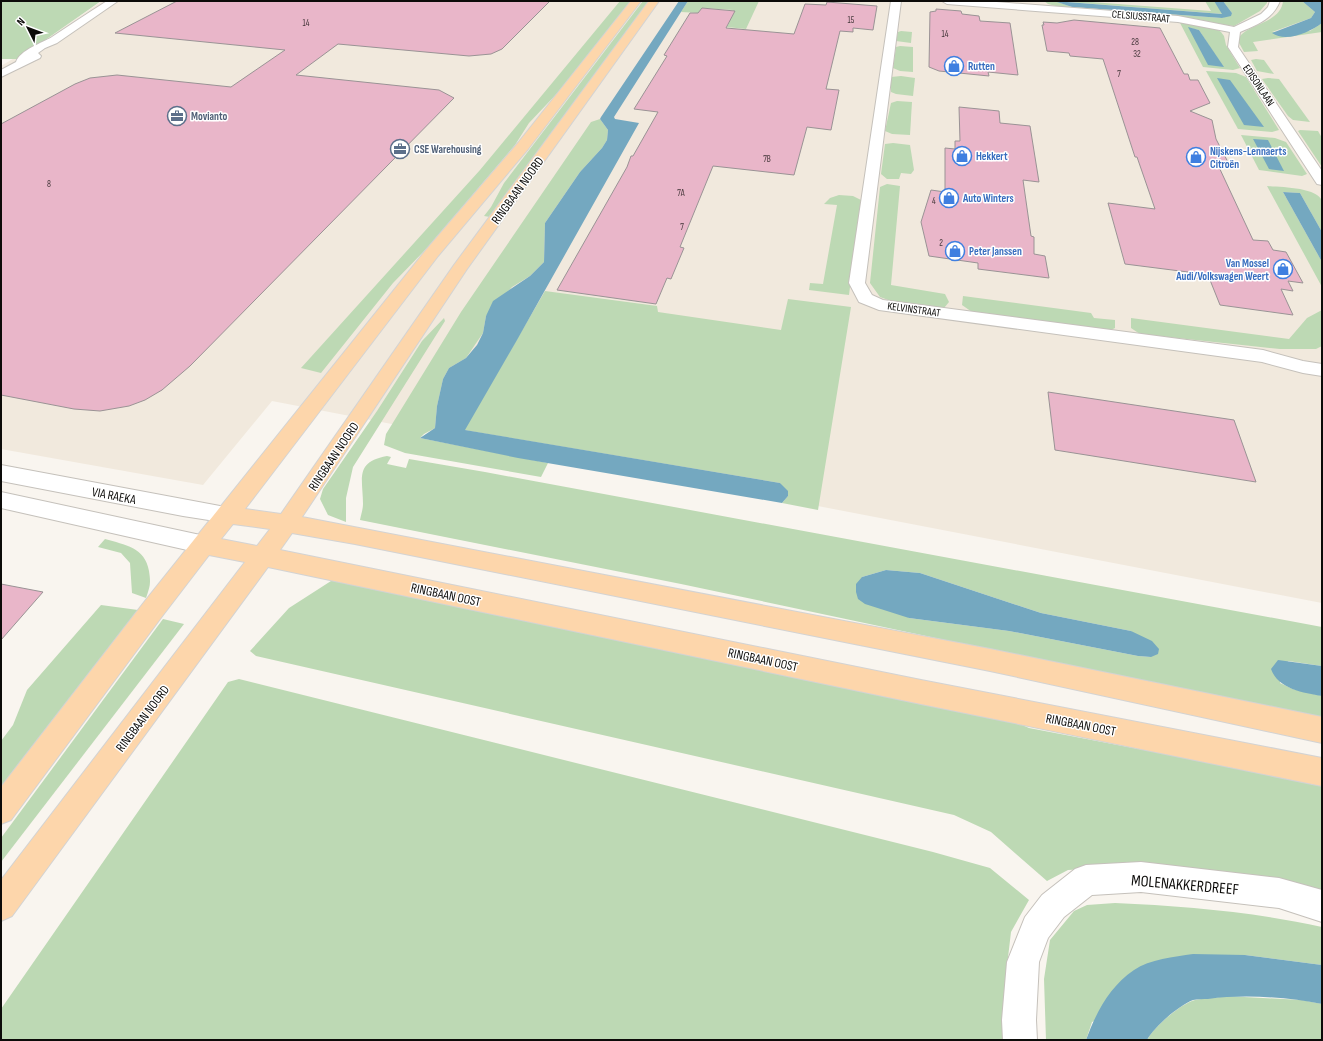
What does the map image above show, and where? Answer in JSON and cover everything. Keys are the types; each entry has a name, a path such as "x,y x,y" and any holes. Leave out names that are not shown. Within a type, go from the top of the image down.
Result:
{"main road":[{"name":"RINGBAAN NOORD","path":"1,810 154,608 205,545 432,253 523,146 636,1"},
{"name":"RINGBAAN NOORD","path":"1,905 263,556 460,268 654,1"},
{"path":"228,515 286,523 990,660 1322,730"},
{"name":"RINGBAAN OOST","path":"205,545 936,695 1322,772"}],"street":[{"path":"1,74 30,60 51,46 53,41 113,1"},
{"name":"KELVINSTRAAT","path":"896,1 858,283 865,298 879,304 1263,356 1303,367 1322,370"},
{"name":"CELSIUSSTRAAT","path":"947,1 1046,5 1178,19 1235,30"},
{"path":"1235,30 1262,18 1272,10 1275,1"},
{"name":"EDISONLAAN","path":"1235,30 1233,47 1322,181"},
{"path":"1,62 22,63"},
{"name":"KELVINSTRAAT","path":"1263,356 1299,356 1322,358"},
{"name":"VIA RAEKA","path":"1,473 183,508 228,515"},
{"path":"1,500 205,545"},
{"name":"MOLENAKKERDREEF","path":"1020,1040 1019,1020 1023,962 1036,928 1053,906 1086,880 1140,877 1279,893 1322,906"}],"shaded area":[{"path":"102,1 1322,1 1322,603 272,401 203,485 1,449 1,66 48,38"}],"green space":[{"path":"1,1 101,1 18,59 1,59"},
{"path":"620,1 631,1 564,86 529,123 515,145 430,245 393,283 321,373 301,368 480,170"},
{"path":"643,1 650,1 490,217 484,216 491,207 504,183"},
{"path":"688,1 759,1 746,29 727,27 730,21 720,20 731,16 733,10 702,8 699,13 681,12"},
{"path":"1044,1 1055,1 1072,7 1222,18 1232,13 1223,1 1267,1 1267,3 1260,11 1234,26 1064,8 1048,4"},
{"path":"1055,1 1078,1 1211,11 1205,1 1214,1 1223,14"},
{"path":"1283,1 1302,1 1315,12 1311,18 1272,32 1310,31 1322,23 1322,32 1253,42 1258,51 1244,52 1238,41 1241,35 1276,15 1281,9"},
{"path":"1179,21 1215,28 1221,32 1224,36 1226,45 1240,68 1233,70 1203,67","holes":["1189,28 1199,30 1223,67"]},
{"path":"898,32 912,32 911,43 896,41"},
{"path":"896,47 913,47 913,72 900,71 893,68"},
{"path":"1251,60 1264,60 1274,74 1257,71"},
{"path":"1206,71 1236,73 1246,77 1279,130 1272,132 1238,129"},
{"path":"901,76 915,78 913,96 891,92 891,77"},
{"path":"1262,79 1279,79 1310,122 1293,120 1288,116"},
{"path":"897,101 912,102 910,135 892,134 885,131 891,103"},
{"path":"600,119 608,130 607,140 602,148 580,172 545,223 544,262 530,276 512,287 486,316 483,333 466,358 449,368 443,379 437,406 435,428 420,438 548,463 541,477 405,453 384,445 386,434 461,312 591,122"},
{"path":"1298,131 1318,131 1322,138 1322,167"},
{"path":"1241,135 1275,138 1286,142 1307,174 1302,176 1259,170"},
{"path":"893,143 910,145 914,170 911,174 901,173 899,179 887,179 881,174 885,144"},
{"path":"887,184 900,186 891,285 945,294 949,302 944,308 891,301 880,297 870,283 880,187"},
{"path":"1267,186 1289,187 1306,190 1319,196 1322,201 1322,232 1300,193 1283,192 1322,262 1322,287"},
{"path":"839,195 853,196 861,200 849,295 809,290 810,283 823,284 837,205 824,204 830,198"},
{"path":"545,291 657,306 658,312 781,330 788,299 851,307 818,510 782,503 788,496 780,483 464,430"},
{"path":"963,296 1091,313 1094,318 1115,320 1115,328 1111,330 972,312 962,305"},
{"path":"1322,310 1322,346 1316,349 1280,349 1140,334 1131,328 1131,318 1289,339 1307,318"},
{"path":"444,318 445,321 353,467 346,498 346,522 328,515 320,499 323,489 377,411 422,341"},
{"path":"387,456 391,457 387,464 406,468 409,459 485,472 1322,627 1322,666 1288,661 1280,683 1293,689 1322,696 1322,720 681,584 360,520 363,506 363,473 365,467 376,459","holes":["886,570 920,573 1041,613 1131,631 1151,657 1138,656 1009,631 909,618 862,577"]},
{"path":"105,539 127,545 139,552 143,557 147,563 150,579 146,598 132,593 130,563 121,553 98,547"},
{"path":"331,581 341,581 1020,724 1029,728 1322,784 1322,894 1102,868 1068,870 1047,881 991,832 954,815 256,656 250,651 289,608"},
{"path":"101,605 138,610 1,793 1,741 13,725 27,690"},
{"path":"163,619 184,624 1,862 1,838"},
{"path":"239,679 933,852 990,868 1029,900 1011,932 1007,966 1008,1040 1,1040 1,1009 228,682"},
{"path":"1115,903 1219,910 1271,917 1322,927 1322,965 1245,955 1092,1022 1086,1040 1046,1040 1044,979 1050,940 1074,911 1087,905"},
{"path":"1226,996 1302,1000 1322,1004 1322,1040 1147,1040 1155,1029 1168,1017 1189,1002 1199,999"}],"water":[{"path":"679,1 688,1 614,117 615,119 639,123 465,430 780,483 788,491 788,496 782,503 518,458 420,438 435,428 437,406 443,379 449,368 466,358 477,345 483,333 486,316 493,301 530,276 544,262 545,223 580,172 602,148 607,140 608,130 600,119 601,117"},
{"path":"1054,1 1222,14 1214,1 1223,1 1232,13 1231,16 1222,18 1072,7"},
{"path":"1302,1 1322,1 1322,23 1305,33 1291,37 1278,36 1272,33 1311,18 1315,12"},
{"path":"1188,27 1199,30 1224,67 1208,65"},
{"path":"1217,78 1230,80 1264,127 1244,125"},
{"path":"1253,139 1268,140 1284,171 1269,169"},
{"path":"1283,192 1300,193 1322,232 1322,262"},
{"path":"886,570 920,573 1041,613 1131,631 1152,641 1159,649 1158,654 1151,657 1138,656 1009,631 909,618 865,604 858,599 856,584 862,577"},
{"path":"1278,660 1322,666 1322,696 1285,686 1274,676 1271,669"},
{"path":"1193,954 1245,955 1322,965 1322,1004 1265,997 1236,997 1193,1000 1180,1007 1167,1017 1147,1040 1086,1040 1104,1001 1117,984 1125,977 1140,966 1147,963"}],"building":[{"path":"177,1 550,1 502,49 491,54 469,56 338,44 296,75 439,90 454,98 190,366 162,390 145,400 129,406 100,411 74,409 1,395 1,124 75,84 90,78 117,75 231,87 285,50 115,33"},
{"path":"827,2 877,6 873,30 853,28 853,32 840,31 826,89 839,90 831,130 807,127 794,175 713,166 680,247 684,248 671,279 667,278 656,304 557,290 627,167 631,156 633,156 658,112 634,109 667,56 664,55 690,13 698,13 702,8 735,11 726,28 794,34 805,4 826,5"},
{"path":"936,9 961,11 962,14 979,16 980,21 1010,23 1018,75 988,72 989,76 939,71 929,67 930,12 936,11"},
{"path":"1074,20 1160,28 1184,74 1188,74 1190,80 1198,80 1210,103 1190,111 1212,120 1216,139 1230,166 1218,165 1253,240 1268,241 1273,250 1286,252 1303,283 1288,281 1293,291 1281,289 1293,315 1220,305 1210,280 1190,277 1188,272 1125,264 1108,203 1155,209 1137,157 1135,157 1103,59 1070,56 1069,53 1047,51 1042,25 1044,25 1043,22 1057,23"},
{"path":"959,107 999,111 1000,123 1030,126 1039,182 1023,180 1031,236 1034,237 1034,254 1045,256 1049,278 978,269 978,263 929,256 921,222 931,190 945,192 945,148 955,149 955,141 960,141"},
{"path":"1048,392 1234,420 1256,482 1055,450"},
{"path":"1,584 43,592 1,640"}],"place":[{"name":"Rutten","path":"954,66"},
{"name":"Movianto","path":"177,116"},
{"name":"CSE Warehousing","path":"400,149"},
{"name":"Hekkert","path":"962,156"},
{"name":"Nijskens-Lennaerts Citroën","path":"1196,157"},
{"name":"Auto Winters","path":"949,198"},
{"name":"Peter Janssen","path":"955,251"},
{"name":"Van Mossel Audi/Volkswagen Weert","path":"1283,269"}]}
